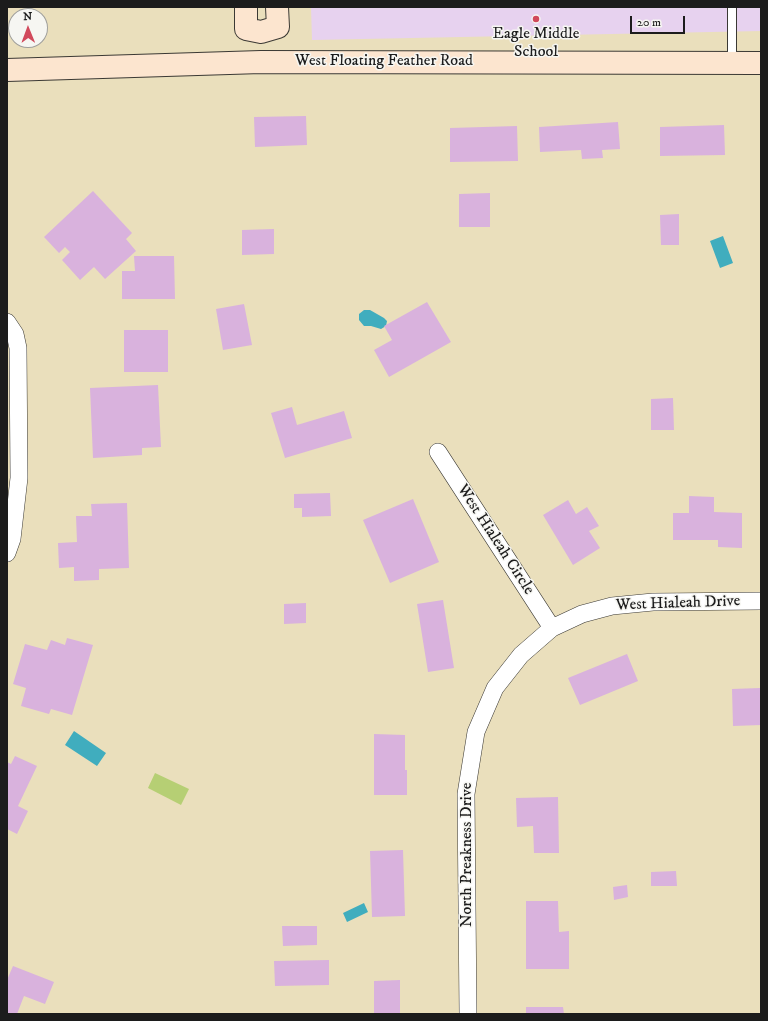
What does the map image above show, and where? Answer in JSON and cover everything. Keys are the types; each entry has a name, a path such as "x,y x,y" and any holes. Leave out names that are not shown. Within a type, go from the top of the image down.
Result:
{"main road":[{"path":"246,7 246,29 261,32 278,27 277,7"},
{"path":"261,32 261,62"},
{"name":"West Floating Feather Road","path":"7,70 261,62 761,64"}],"street":[{"path":"7,322 14,334 18,348 19,478 12,539 7,552"},
{"name":"West Hialeah Circle","path":"438,452 552,628"},
{"name":"West Hialeah Drive","path":"552,628 582,614 612,606 653,602 761,601"},
{"name":"North Preakness Drive","path":"468,1014 466,794 476,732 494,688 521,655 552,628"}],"lane":[{"path":"732,7 732,64"}],"shaded area":[{"name":"Eagle Middle School","path":"311,7 761,7 761,31 312,40"}],"green space":[{"path":"155,773 189,789 181,805 148,788"}],"water":[{"path":"723,236 733,263 720,268 710,241"},
{"path":"364,310 370,310 384,318 387,321 386,326 381,329 371,326 364,326 359,320 359,314"},
{"path":"74,731 106,753 97,766 65,745"},
{"path":"364,903 368,912 347,922 343,913"}],"building":[{"path":"306,116 307,145 255,147 254,117"},
{"path":"618,122 620,149 602,150 603,158 582,159 581,150 540,152 539,127"},
{"path":"724,125 725,155 660,156 660,127"},
{"path":"517,126 518,161 450,162 450,128"},
{"path":"93,191 132,233 126,239 136,251 105,279 94,267 80,280 62,260 70,252 65,247 59,253 44,237"},
{"path":"490,193 490,227 459,227 459,194"},
{"path":"679,214 679,245 661,245 660,215"},
{"path":"274,229 274,254 242,255 242,230"},
{"path":"134,256 174,256 175,299 122,299 122,271 135,271"},
{"path":"427,302 451,342 389,377 374,350 392,340 384,326"},
{"path":"244,304 252,345 223,350 216,309"},
{"path":"124,330 168,330 168,372 124,372"},
{"path":"158,385 161,447 142,448 142,455 93,458 90,388"},
{"path":"673,398 674,430 651,430 651,399"},
{"path":"292,407 297,425 344,411 352,438 285,458 271,413"},
{"path":"330,493 331,516 302,517 302,508 294,508 294,494"},
{"path":"689,496 714,497 714,512 742,513 742,548 718,547 718,540 673,540 673,513 689,513"},
{"path":"413,499 439,562 390,583 363,520"},
{"path":"568,500 576,514 587,507 599,526 589,531 600,548 573,565 543,515"},
{"path":"127,503 129,568 99,569 99,580 74,581 74,567 59,568 58,543 77,542 76,516 92,516 91,504"},
{"path":"443,600 454,668 428,672 417,604"},
{"path":"306,603 306,623 284,624 284,604"},
{"path":"67,638 93,645 72,715 51,709 49,714 21,706 26,688 13,684 25,644 47,650 51,640 65,645"},
{"path":"627,654 638,681 580,705 568,678"},
{"path":"760,688 761,725 733,726 732,689"},
{"path":"374,734 405,735 407,795 374,795"},
{"path":"15,756 37,766 18,806 28,811 17,834 7,829 7,762 11,764"},
{"path":"558,797 559,853 534,853 533,826 517,827 516,798"},
{"path":"403,850 405,916 372,917 370,851"},
{"path":"676,871 677,886 651,886 651,872"},
{"path":"627,885 628,897 614,900 613,887"},
{"path":"526,901 558,901 559,932 569,931 569,969 526,969"},
{"path":"282,926 317,926 317,945 283,946"},
{"path":"329,960 329,985 275,986 274,961"},
{"path":"13,966 54,982 45,1004 24,996 17,1014 7,1014 7,980"},
{"path":"400,980 400,1014 374,1014 374,981"},
{"path":"526,1007 563,1007 564,1014 526,1014"}],"place":[{"name":"Eagle Middle School","path":"536,19"}]}
